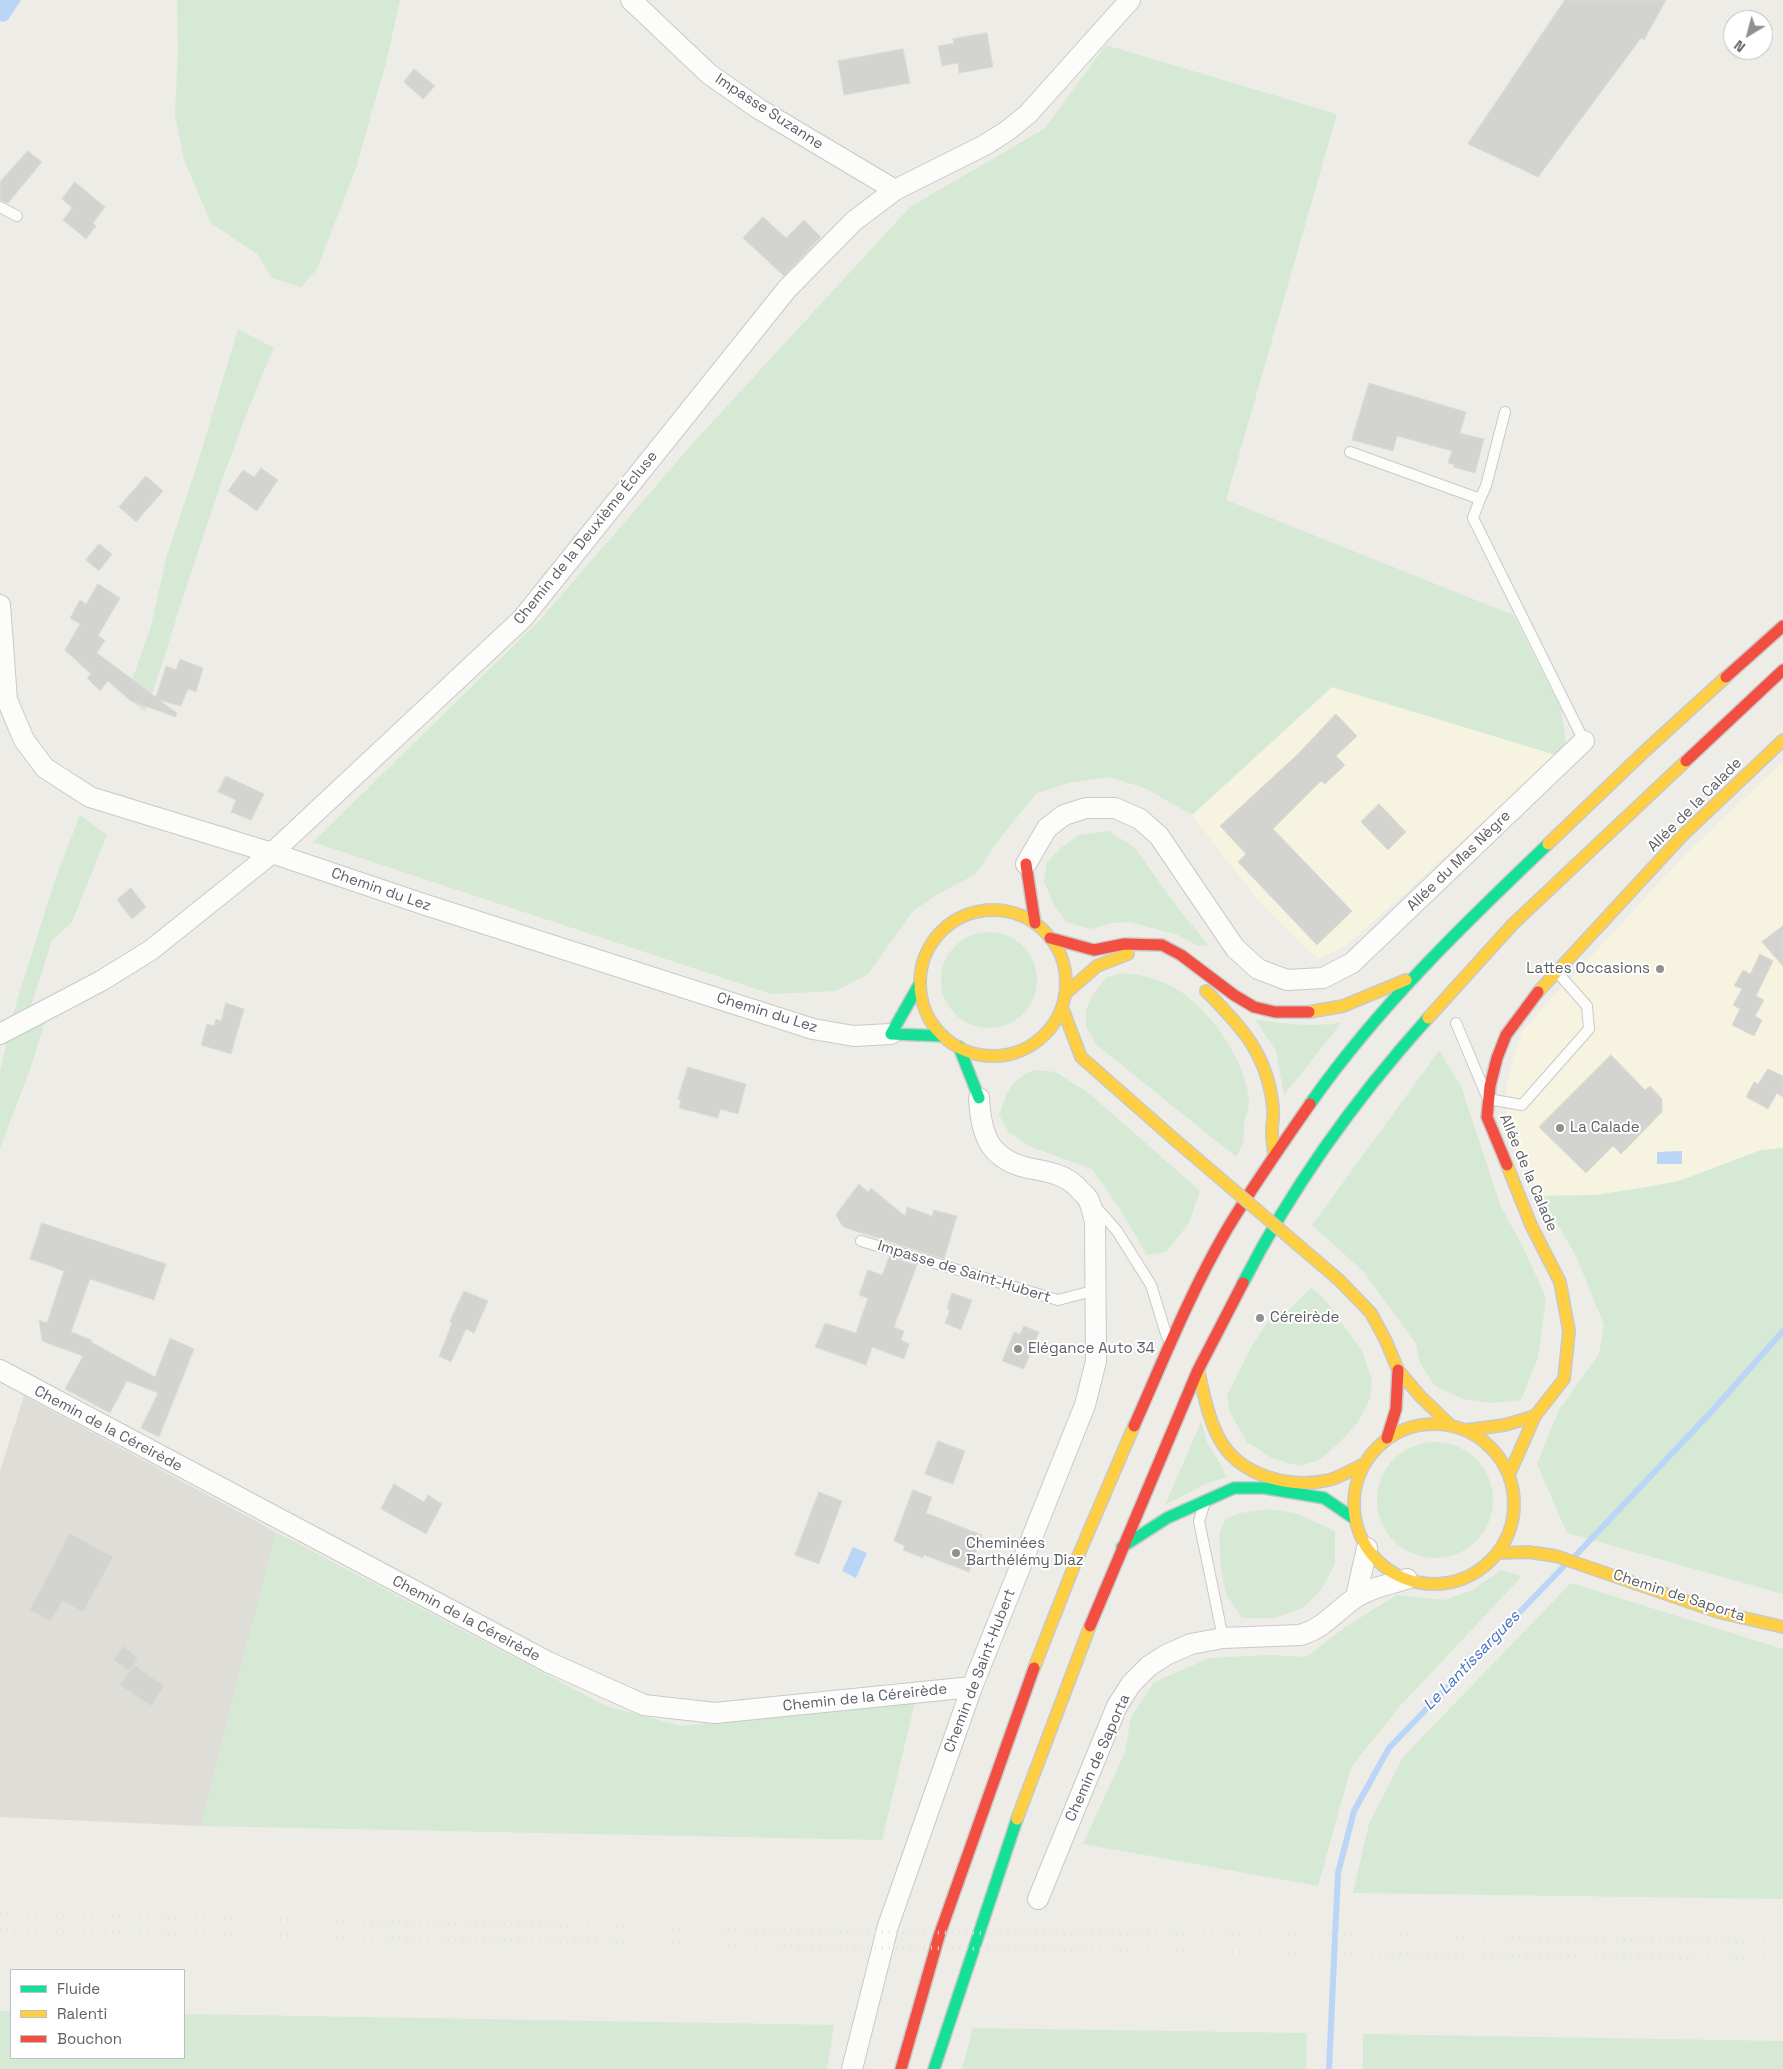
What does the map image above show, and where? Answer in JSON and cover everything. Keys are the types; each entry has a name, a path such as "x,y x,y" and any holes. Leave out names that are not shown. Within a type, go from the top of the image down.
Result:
{"main road":[{"path":"901,2069 939,1936 1022,1699 1076,1561 1170,1346 1225,1233 1274,1154 1324,1085 1367,1031 1417,975 1530,861 1645,751 1783,626"},
{"path":"934,2069 1006,1846 1071,1674 1122,1547 1198,1370 1257,1255 1300,1184 1350,1112 1401,1048 1513,924 1783,670"},
{"name":"Allée de la Calade","path":"1509,1475 1535,1416 1564,1378 1569,1331 1560,1282 1531,1225 1487,1117 1488,1099 1497,1058 1506,1035 1519,1014 1557,971 1682,836 1783,740"},
{"name":"Allée du Mas Nègre","path":"1021,872 1035,923"},
{"path":"997,906 1035,923 1050,938 1060,955 1066,974 1062,1008 1054,1023 1043,1036 1030,1046 1008,1054 989,1056 972,1052 959,1047 943,1036 933,1025 926,1012 920,983 923,960 934,940 950,923 971,913 997,906"},
{"path":"1050,938 1094,950 1122,944 1160,944 1194,964 1235,996 1260,1010 1288,1014 1318,1011 1351,1003 1370,997 1417,975"},
{"path":"1065,994 1097,966 1126,954 1167,958 1193,979 1242,1026 1258,1052 1268,1072 1274,1110 1272,1129 1274,1154"},
{"path":"892,1034 920,983"},
{"path":"1062,1008 1081,1057 1339,1280 1371,1313 1386,1341 1398,1370 1420,1396 1448,1424"},
{"name":"Chemin du Lez","path":"892,1034 943,1036"},
{"path":"1030,1046 1047,1050"},
{"name":"Chemin de Saint-Hubert","path":"959,1047 983,1090"},
{"path":"998,1069 1008,1054"},
{"path":"1064,1054 1081,1057"},
{"path":"1198,1370 1211,1419 1221,1441 1234,1459 1254,1471 1274,1478 1320,1482 1331,1480 1364,1464"},
{"path":"1387,1438 1396,1409 1398,1370"},
{"path":"1466,1430 1505,1425 1535,1416"},
{"path":"1448,1424 1466,1430 1492,1448 1502,1460 1509,1475 1515,1498 1512,1525 1499,1552 1484,1567 1467,1577 1447,1583 1427,1584 1407,1579 1384,1567 1367,1548 1360,1534 1355,1519 1355,1491 1364,1464 1374,1450 1387,1438 1401,1430 1416,1425 1448,1424"},
{"path":"1122,1547 1167,1518 1234,1488 1264,1488 1324,1498 1355,1519"},
{"path":"1514,1510 1527,1526"},
{"path":"1545,1545 1556,1556"},
{"path":"1499,1552 1528,1552 1556,1556"},
{"name":"Chemin de Saporta","path":"1556,1556 1718,1612 1783,1627"}],"street":[{"name":"Impasse Suzanne","path":"631,0 709,74 766,114 895,190"},
{"name":"Chemin de la Deuxième Écluse","path":"0,1034 101,981 151,950 272,853 523,618 787,289 854,221 895,190 984,145 1007,131 1028,114 1130,0"},
{"name":"Chemin du Lez","path":"0,605 7,700 24,740 45,768 90,797 272,853 433,907 813,1029 854,1036 892,1034"},
{"name":"Allée du Mas Nègre","path":"1021,872 1047,828 1064,815 1086,808 1115,808 1140,819 1159,836 1235,948 1258,969 1287,980 1323,978 1352,963 1584,741"},
{"name":"Chemin de Saint-Hubert","path":"852,2069 888,1926 972,1687 1085,1405 1096,1361 1095,1222 1088,1199 1072,1182 1053,1172 1029,1168 1006,1161 988,1142 980,1122 983,1090"},
{"name":"Chemin de la Céreirède","path":"0,1370 548,1662 644,1704 715,1713 972,1687"},
{"path":"1356,1597 1367,1548"},
{"name":"Chemin de Saporta","path":"1038,1899 1117,1706 1131,1684 1149,1666 1166,1655 1199,1641 1223,1638 1300,1635 1311,1632 1328,1621 1356,1597 1407,1579"}],"lane":[{"path":"0,208 17,216"},
{"name":"Allée du Mas Nègre","path":"1504,412 1486,486 1473,518 1584,741"},
{"path":"1350,452 1480,499"},
{"path":"1456,1023 1488,1099 1522,1105 1589,1029 1587,1006 1557,971"},
{"path":"1088,1199 1117,1231 1151,1284 1170,1346"},
{"name":"Impasse de Saint-Hubert","path":"861,1241 1058,1300 1096,1290"},
{"path":"1207,1499 1198,1521 1223,1638"}],"shaded area":[{"path":"1332,687 1556,755 1346,946 1317,959 1257,899 1192,815"},
{"path":"1783,762 1783,1148 1761,1150 1679,1181 1595,1195 1541,1196 1507,1132 1506,1086 1522,1031 1686,854"},
{"path":"24,1396 276,1532 201,1826 0,1817 0,1471"}],"green space":[{"path":"177,0 400,0 387,59 356,168 317,269 301,287 272,278 257,254 211,223 184,160 175,116 178,47"},
{"path":"1106,45 1337,114 1226,500 1513,615 1561,709 1566,743 1556,755 1332,687 1192,815 1145,788 1109,777 1069,783 1037,793 1000,838 976,874 938,894 913,911 868,974 836,991 771,994 313,842 540,620 694,442 910,207 1044,129"},
{"path":"238,329 274,348 221,482 146,712 126,697 151,626 167,555 199,459"},
{"path":"80,815 107,835 72,922 52,940 31,1006 12,1017 55,880"},
{"path":"1108,831 1134,847 1178,908 1209,946 1196,945 1178,935 1130,922 1113,923 1090,929 1066,922 1053,903 1044,882 1047,862 1062,847 1079,835"},
{"path":"980,932 998,932 1016,940 1029,953 1037,971 1034,999 1016,1020 998,1028 980,1028 962,1020 949,1007 941,989 941,971 949,953 962,940"},
{"path":"1124,973 1142,976 1171,986 1198,1006 1223,1036 1241,1070 1247,1087 1249,1103 1245,1118 1243,1142 1236,1157 1097,1045 1086,1027 1086,1011 1092,996 1107,977"},
{"path":"1255,1019 1309,1025 1342,1022 1284,1095 1276,1051"},
{"path":"45,1021 31,1067 0,1148 0,1072 8,1037"},
{"path":"1439,1051 1461,1086 1501,1207 1523,1247 1546,1298 1538,1357 1521,1400 1490,1403 1463,1399 1435,1386 1420,1363 1416,1344 1364,1272 1312,1225"},
{"path":"1033,1070 1056,1072 1091,1095 1200,1191 1189,1223 1166,1252 1147,1255 1120,1209 1092,1169 1031,1147 1009,1133 999,1115 1010,1088 1025,1074"},
{"path":"1783,1148 1783,1594 1567,1533 1537,1464 1559,1410 1599,1354 1604,1325 1576,1256 1541,1196 1595,1195 1679,1181 1761,1150"},
{"path":"1311,1288 1322,1296 1362,1351 1372,1380 1370,1399 1358,1422 1339,1443 1319,1460 1299,1466 1272,1458 1247,1442 1230,1412 1227,1396 1251,1347 1274,1312 1290,1309"},
{"path":"1201,1422 1207,1442 1226,1477 1205,1484 1165,1505"},
{"path":"1435,1442 1457,1446 1476,1459 1489,1478 1493,1500 1489,1522 1476,1541 1457,1554 1435,1558 1413,1554 1394,1541 1381,1522 1377,1500 1381,1478 1394,1459 1413,1446"},
{"path":"1270,1509 1298,1514 1335,1531 1335,1564 1321,1590 1303,1608 1275,1618 1242,1618 1226,1594 1221,1569 1219,1535 1225,1519 1240,1513"},
{"path":"276,1532 606,1706 681,1726 916,1698 882,1840 201,1826"},
{"path":"1501,1570 1522,1576 1401,1705 1351,1767 1318,1886 1083,1844 1125,1752 1131,1717 1154,1682 1210,1658 1272,1655 1306,1657 1345,1627 1397,1595 1444,1600 1471,1591"},
{"path":"1571,1583 1783,1649 1783,1899 1353,1893 1369,1824 1403,1757"},
{"path":"0,2011 10,2011 10,2059 185,2059 185,2014 834,2025 827,2069 0,2069"},
{"path":"973,2028 1307,2033 1306,2069 962,2069"},
{"path":"1363,2034 1783,2041 1783,2069 1363,2069"}],"water":[{"path":"0,0 21,0 8,20 3,22 0,21"},
{"path":"1682,1151 1682,1164 1657,1164 1657,1152"},
{"path":"853,1547 867,1553 856,1578 842,1571"}],"building":[{"path":"1565,0 1666,0 1644,40 1641,38 1538,177 1468,144"},
{"path":"987,33 993,67 959,73 958,63 942,66 938,46 954,43 953,39"},
{"path":"903,49 910,83 844,95 838,61"},
{"path":"414,69 435,86 423,99 404,82"},
{"path":"28,151 42,162 8,203 0,200 0,182"},
{"path":"75,182 105,207 93,223 96,226 86,239 63,220 72,208 62,199"},
{"path":"763,217 786,238 804,220 821,237 784,276 743,238"},
{"path":"1369,383 1466,412 1460,433 1484,439 1475,473 1453,467 1455,465 1448,463 1452,451 1397,436 1393,451 1352,440"},
{"path":"261,468 278,480 257,511 228,491 243,470 254,477"},
{"path":"146,476 163,491 136,522 119,507"},
{"path":"99,544 112,554 99,571 86,560"},
{"path":"98,584 120,598 98,636 105,640 97,653 156,697 166,666 176,670 180,659 203,668 196,692 188,689 181,706 159,700 177,713 176,717 131,701 108,681 100,691 87,678 91,674 65,650 80,624 70,618 80,600 86,604"},
{"path":"1336,714 1357,736 1336,756 1345,765 1325,784 1321,781 1273,829 1352,911 1317,945 1238,862 1246,854 1220,826 1297,755"},
{"path":"226,776 264,794 251,820 231,812 236,800 218,792"},
{"path":"1379,804 1406,832 1388,850 1361,822"},
{"path":"131,888 146,907 132,919 117,900"},
{"path":"1783,926 1783,966 1762,942"},
{"path":"1760,954 1773,961 1756,996 1764,1000 1755,1016 1762,1020 1754,1036 1732,1025 1740,1009 1733,1005 1742,989 1734,986 1743,970 1750,974"},
{"path":"226,1003 244,1009 231,1054 201,1045 207,1024 214,1026 216,1019 221,1021"},
{"path":"1611,1055 1645,1090 1650,1086 1662,1099 1662,1112 1621,1154 1613,1146 1586,1173 1539,1127"},
{"path":"688,1067 746,1084 738,1114 720,1109 718,1118 679,1108 681,1100 678,1099"},
{"path":"1768,1069 1783,1076 1783,1097 1777,1093 1768,1109 1746,1097 1754,1082 1758,1084"},
{"path":"859,1184 868,1192 871,1188 905,1216 907,1207 932,1216 934,1210 957,1216 944,1259 843,1227 836,1215"},
{"path":"42,1223 166,1264 154,1300 90,1279 71,1332 92,1340 91,1342 155,1377 170,1338 194,1349 159,1437 141,1428 158,1393 127,1381 110,1413 65,1389 83,1356 42,1341 39,1320 47,1323 64,1271 30,1259"},
{"path":"889,1257 917,1265 894,1327 904,1331 901,1340 909,1344 904,1359 872,1347 866,1365 815,1347 825,1323 856,1333 868,1298 859,1295 868,1270 882,1275"},
{"path":"464,1291 488,1301 474,1333 466,1329 451,1362 439,1356 452,1323 450,1322"},
{"path":"952,1293 972,1300 961,1330 945,1323 950,1310 947,1309"},
{"path":"1024,1326 1039,1332 1024,1369 1002,1361 1014,1332 1020,1334"},
{"path":"938,1441 965,1451 953,1484 925,1474"},
{"path":"394,1484 424,1502 428,1495 442,1504 426,1534 381,1509"},
{"path":"913,1490 932,1497 926,1513 982,1535 969,1572 924,1555 923,1558 903,1550 905,1546 894,1541"},
{"path":"819,1492 842,1501 819,1564 795,1555"},
{"path":"70,1533 113,1557 83,1612 63,1601 50,1621 30,1610"},
{"path":"123,1646 138,1658 129,1671 114,1660"},
{"path":"134,1665 164,1686 151,1706 120,1685"}],"waterway":[{"name":"Le Lantissargues","path":"1576,1555 1713,1410 1783,1331"},
{"name":"Le Lantissargues","path":"1329,2069 1338,1873 1354,1811 1389,1748 1565,1565"}],"railway":[{"path":"0,1914 846,1932 1425,1936 1783,1943"},
{"path":"0,1930 845,1947 1783,1959"}],"traffic: fast":[{"path":"1310,1104 1364,1034 1422,968 1548,844"},
{"path":"920,983 891,1034 943,1036"},
{"path":"1243,1283 1282,1212 1327,1144 1401,1048 1428,1018"},
{"path":"959,1047 979,1098"},
{"path":"1122,1547 1167,1518 1234,1488 1264,1488 1324,1498 1355,1519"},
{"path":"934,2069 1017,1819"}],"traffic: slow":[{"path":"1548,844 1726,677"},
{"path":"1538,992 1682,836 1783,740"},
{"path":"1428,1018 1513,924 1686,761"},
{"path":"993,910 1021,916 1044,932 1060,955 1066,983 1060,1011 1044,1034 1021,1050 993,1056 965,1050 942,1034 926,1011 920,983 926,955 942,932 965,916 993,910"},
{"path":"1065,994 1097,966 1128,954"},
{"path":"1309,1012 1343,1006 1406,980"},
{"path":"1206,991 1242,1030 1259,1057 1270,1089 1273,1108 1272,1134 1274,1154"},
{"path":"1062,1007 1081,1057 1174,1139"},
{"path":"1174,1139 1339,1280"},
{"path":"1507,1165 1531,1225 1560,1282 1569,1331 1564,1379 1535,1416 1509,1475"},
{"path":"1339,1280 1371,1313 1386,1341 1398,1370 1420,1396 1449,1424"},
{"path":"1198,1370 1209,1415 1220,1440 1240,1463 1253,1471 1283,1481 1298,1483 1314,1482 1333,1479 1364,1464"},
{"path":"1466,1430 1505,1425 1535,1416"},
{"path":"1442,1424 1472,1433 1491,1447 1501,1459 1508,1473 1513,1488 1514,1504 1513,1520 1508,1535 1501,1549 1491,1561 1479,1571 1457,1581 1442,1584 1426,1584 1411,1581 1389,1571 1367,1549 1355,1520 1354,1496 1357,1481 1367,1459 1389,1437 1418,1425 1442,1424"},
{"path":"1034,1668 1076,1561 1134,1426"},
{"path":"1499,1553 1528,1552 1556,1556 1718,1612 1783,1627"},
{"path":"1017,1819 1090,1626"}],"traffic: jam":[{"path":"1726,677 1783,626"},
{"path":"1686,761 1783,670"},
{"path":"1026,864 1035,923"},
{"path":"1050,938 1094,950 1124,944 1162,945 1181,955 1234,995 1254,1007 1275,1012 1309,1012"},
{"path":"1507,1165 1487,1117 1490,1086 1497,1058 1506,1035 1538,992"},
{"path":"1134,1426 1177,1327 1226,1231 1246,1198 1310,1104"},
{"path":"1090,1626 1198,1370 1243,1283"},
{"path":"1387,1438 1396,1409 1398,1370"},
{"path":"901,2069 939,1936 1034,1668"}],"place":[{"name":"Lattes Occasions","path":"1660,969"},
{"name":"La Calade","path":"1560,1128"},
{"name":"Céreirède","path":"1260,1318"},
{"name":"Elégance Auto 34","path":"1018,1349"},
{"name":"Cheminées Barthélémy Diaz","path":"956,1553"}]}
